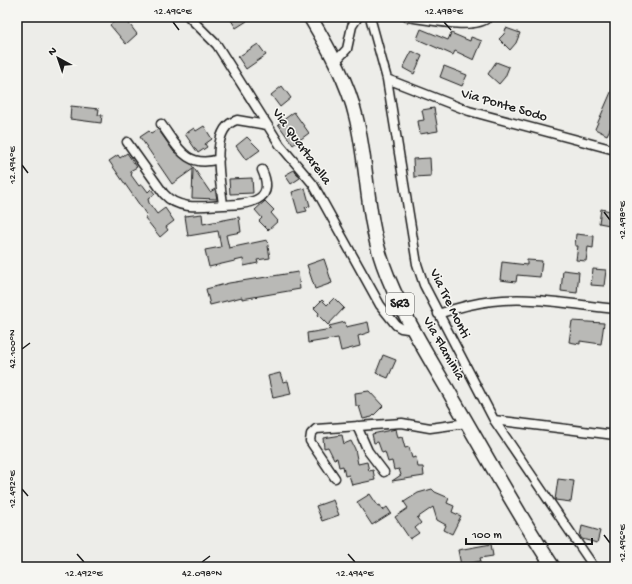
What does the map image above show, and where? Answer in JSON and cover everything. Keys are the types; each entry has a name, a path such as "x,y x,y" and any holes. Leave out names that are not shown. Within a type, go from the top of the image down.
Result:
{"main road":[{"name":"Via Flaminia","path":"310,17 348,91 356,115 373,226 381,256 401,306 517,510 553,567"}],"street":[{"name":"Via Quartarella","path":"189,17 220,50 286,153 313,184 380,305 396,325 401,328 414,330"},
{"path":"334,64 347,49 352,26 358,17"},
{"name":"Via Tre Monti","path":"370,17 387,79 417,264 424,286 494,420 594,567"},
{"path":"407,17 469,24 481,22 489,17"},
{"name":"Via Ponte Sodo","path":"387,79 470,111 615,150"},
{"path":"223,205 219,158 221,137 225,129 233,121 240,120 267,125"},
{"path":"161,124 182,151 192,160 207,162 219,158"},
{"path":"127,142 164,194 172,201 186,206 247,204 260,197 266,187 266,179 262,170"},
{"path":"438,314 473,304 498,300 526,300 615,309"},
{"path":"494,420 615,435"},
{"path":"335,478 310,441 311,434 316,429 402,423 430,428 467,423"},
{"path":"356,426 368,451 384,472"}],"building":[{"path":"120,17 124,17 137,34 126,44 110,25"},
{"path":"229,17 245,17 247,21 236,28"},
{"path":"506,28 520,33 516,43 510,50 499,39 504,34"},
{"path":"421,29 448,40 451,33 470,41 471,37 482,41 474,60 455,51 453,55 417,39"},
{"path":"258,44 266,55 246,69 238,57"},
{"path":"412,51 422,56 414,74 403,68"},
{"path":"496,62 509,67 505,77 499,84 488,74"},
{"path":"444,66 467,75 462,86 440,77"},
{"path":"615,83 615,119 607,135 595,129"},
{"path":"282,86 291,98 280,107 271,95"},
{"path":"71,106 99,109 98,115 102,115 101,123 70,119"},
{"path":"434,108 438,131 420,134 418,121 424,120 422,110"},
{"path":"294,112 309,133 293,145 278,124"},
{"path":"204,126 212,139 205,144 207,147 198,153 185,134 194,128 196,131"},
{"path":"158,129 174,152 191,164 210,192 215,189 217,199 192,198 193,169 172,184 140,137 149,131 151,133"},
{"path":"247,137 260,150 246,160 236,146"},
{"path":"127,153 137,167 130,171 132,174 131,175 139,186 142,184 148,192 151,189 155,194 148,199 149,203 157,214 165,208 174,221 166,227 168,230 160,237 145,218 148,217 109,161 118,155 120,158"},
{"path":"430,158 431,176 414,177 413,159"},
{"path":"294,170 300,178 291,184 285,175"},
{"path":"252,178 253,193 230,194 229,179"},
{"path":"305,188 310,206 305,207 307,211 298,213 292,192"},
{"path":"265,201 274,210 271,213 278,221 268,230 259,221 262,218 255,210"},
{"path":"601,209 615,212 615,226 599,223"},
{"path":"202,214 203,224 239,217 241,232 226,235 229,248 267,240 270,258 257,260 258,263 244,266 243,259 209,267 205,250 221,247 218,231 188,236 185,216"},
{"path":"576,234 594,236 593,248 588,247 586,261 576,260 578,246 575,246"},
{"path":"324,259 332,283 315,289 307,265"},
{"path":"527,260 542,261 540,277 517,275 516,282 500,280 502,262 527,265"},
{"path":"593,269 606,270 604,286 591,285"},
{"path":"563,270 579,272 577,293 561,291"},
{"path":"298,272 300,289 242,299 242,297 210,305 206,289 229,283"},
{"path":"334,298 344,308 328,325 318,315 319,313 314,308 322,300 327,305"},
{"path":"572,321 604,323 601,344 580,341 580,344 569,342"},
{"path":"345,322 346,327 368,322 370,332 358,336 360,346 341,351 338,338 308,343 307,333 332,329 329,326"},
{"path":"383,355 396,360 388,378 376,373"},
{"path":"280,373 283,382 288,381 291,394 273,398 268,376"},
{"path":"369,391 383,406 372,417 363,419 359,406 356,406 355,393"},
{"path":"396,429 398,438 402,437 405,448 409,447 412,458 416,457 418,467 423,467 424,476 392,481 401,475 399,469 394,470 392,461 388,462 385,452 382,453 378,442 374,443 372,434"},
{"path":"342,435 344,444 351,441 355,449 358,464 367,462 369,471 373,470 375,480 352,485 349,475 345,476 343,466 339,467 337,458 334,459 328,447 324,448 323,438"},
{"path":"558,479 574,481 571,502 555,500"},
{"path":"432,489 435,492 449,498 447,503 454,506 452,512 461,516 452,534 444,530 446,525 437,520 433,507 417,518 421,523 415,528 419,533 410,539 395,517 408,508 404,502 418,493"},
{"path":"370,494 378,506 380,505 383,510 387,507 391,513 372,525 357,502"},
{"path":"333,500 339,515 322,521 316,506"},
{"path":"582,526 600,531 597,543 582,539 580,536"},
{"path":"491,544 493,556 480,558 481,561 461,565 458,550"}]}
